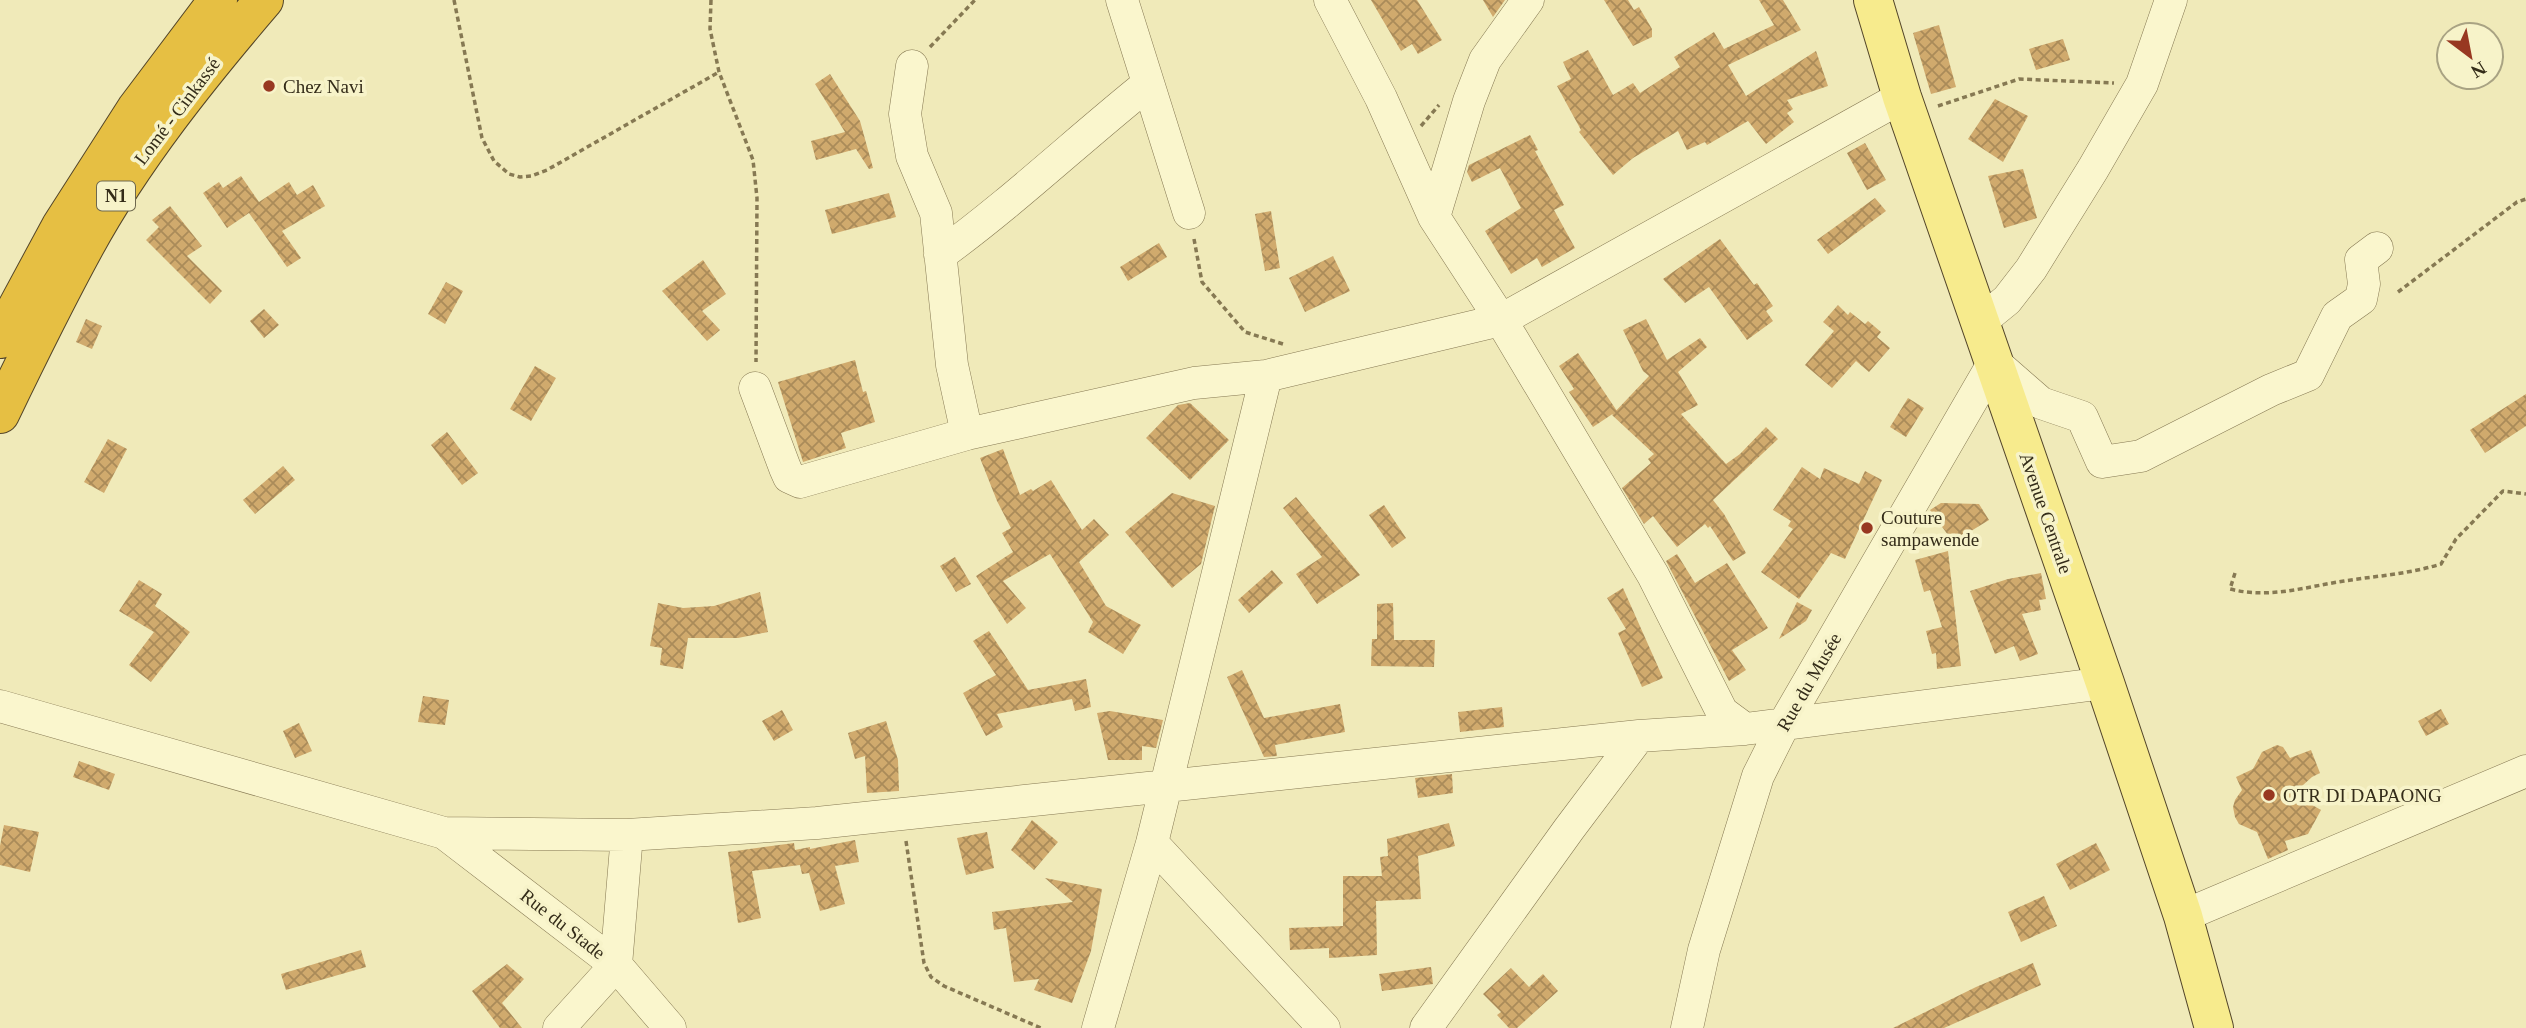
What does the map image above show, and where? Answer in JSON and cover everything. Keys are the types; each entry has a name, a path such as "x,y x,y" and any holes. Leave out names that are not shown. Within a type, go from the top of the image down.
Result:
{"highway":[{"name":"Lomé - Cinkassé","path":"0,339 83,191 136,109 218,0"},
{"name":"Lomé - Cinkassé","path":"0,414 85,245 128,177 162,128 264,0"}],"main road":[{"name":"Avenue Centrale","path":"1873,0 1906,106 2183,916 2214,1028"}],"street":[{"path":"1122,0 1189,213"},
{"path":"1330,0 1381,98 1434,217 1501,320 1653,575 1722,712 1745,729"},
{"path":"1434,217 1469,101 1485,60 1528,0"},
{"path":"1980,322 2007,300 2031,269 2142,84 2171,0"},
{"path":"912,66 905,114 912,156 936,214 952,365 967,434"},
{"path":"940,255 991,217 1079,139 1148,84"},
{"path":"755,388 785,468 794,481 809,480 853,465 967,434 1194,383 1266,376 1501,320 1906,106"},
{"path":"1994,362 2041,403 2082,417 2102,462 2141,456 2271,390 2308,375 2337,316 2361,299 2364,284 2361,260 2377,248"},
{"name":"Rue du Musée","path":"1687,1028 1704,950 1758,776 1784,724 1994,362"},
{"path":"1098,1028 1152,843 1266,376"},
{"path":"0,706 444,833 627,835 817,823 1639,737 1745,729 2105,683"},
{"path":"1426,1028 1569,829 1639,737"},
{"path":"2183,916 2526,771"},
{"name":"Rue du Stade","path":"444,833 616,964 670,1028"},
{"path":"559,1028 616,964 627,835"},
{"path":"1152,843 1324,1028"}],"path":[{"path":"454,0 482,138 494,161 509,174 520,177 547,170 719,72"},
{"path":"710,0 710,29 719,72 753,160 757,198 755,388"},
{"path":"912,66 975,0"},
{"path":"1906,106 2019,79 2142,84"},
{"path":"2398,292 2517,202 2526,199"},
{"path":"1189,213 1202,282 1245,332 1284,344"},
{"path":"2235,573 2230,589 2245,593 2285,593 2347,580 2423,570 2441,564 2456,540 2503,491 2526,494"},
{"path":"902,814 924,963 931,977 944,986 1041,1028"}],"building":[{"path":"1371,0 1417,0 1442,40 1418,54 1412,44 1401,51"},
{"path":"1483,0 1505,0 1493,17"},
{"path":"1604,0 1628,0 1634,10 1639,7 1652,29 1652,37 1633,46"},
{"path":"1759,0 1783,0 1801,30 1728,65 1746,96 1816,51 1828,86 1787,100 1793,109 1787,113 1794,122 1766,144 1748,121 1707,145 1705,142 1687,150 1678,131 1633,158 1613,175 1579,132 1581,130 1557,86 1571,79 1563,62 1588,50 1613,95 1633,83 1640,93 1680,67 1674,57 1714,32 1724,49 1774,25"},
{"path":"1939,25 1956,87 1931,94 1913,33"},
{"path":"2063,39 2070,60 2036,70 2029,49"},
{"path":"830,74 860,121 873,168 869,169 856,149 816,160 811,141 845,132 815,84"},
{"path":"1995,99 2028,116 2003,162 1968,139"},
{"path":"1530,135 1538,150 1535,151 1564,205 1554,210 1575,248 1542,267 1537,258 1511,274 1485,231 1521,208 1500,168 1472,182 1467,172 1469,165"},
{"path":"1865,143 1886,180 1867,190 1847,153"},
{"path":"2023,169 2037,218 2004,228 1988,176"},
{"path":"241,176 259,202 289,182 297,195 313,185 325,206 282,231 301,258 287,267 249,213 227,228 203,193 219,182 223,188"},
{"path":"889,193 896,217 832,234 825,210"},
{"path":"1875,198 1886,211 1828,254 1817,240"},
{"path":"170,206 202,246 187,256 222,291 210,304 146,240 159,227 152,220"},
{"path":"1271,211 1280,268 1265,271 1255,214"},
{"path":"1720,239 1773,306 1766,311 1773,321 1747,340 1709,287 1685,303 1663,279"},
{"path":"1159,243 1167,257 1128,281 1120,267"},
{"path":"1333,256 1350,291 1305,312 1289,278"},
{"path":"703,260 726,294 702,311 720,330 707,341 662,291"},
{"path":"446,282 463,291 445,324 428,314"},
{"path":"1838,305 1848,315 1850,312 1865,324 1868,321 1881,332 1877,337 1890,348 1869,372 1856,361 1832,388 1805,365 1834,331 1823,322"},
{"path":"264,309 279,325 264,338 250,321"},
{"path":"86,319 102,326 92,349 76,342"},
{"path":"1646,319 1667,360 1700,338 1707,347 1678,372 1698,405 1681,414 1726,464 1740,454 1766,427 1778,439 1713,500 1746,553 1733,561 1710,526 1708,528 1705,524 1677,547 1653,516 1644,524 1622,488 1651,463 1648,459 1654,454 1612,415 1649,376 1643,371 1623,330"},
{"path":"1578,353 1617,411 1593,427 1569,392 1574,389 1559,366"},
{"path":"855,360 863,392 866,391 875,422 841,433 846,448 803,462 778,382"},
{"path":"535,366 556,378 531,421 510,409"},
{"path":"2526,394 2526,426 2485,453 2470,430"},
{"path":"1908,398 1924,408 1906,437 1890,427"},
{"path":"1190,403 1229,440 1190,480 1146,438 1178,405"},
{"path":"447,432 478,473 462,485 431,445"},
{"path":"108,439 127,449 104,493 84,482"},
{"path":"1003,449 1020,495 1051,480 1082,530 1094,519 1109,535 1079,562 1106,606 1141,625 1123,654 1088,632 1093,622 1050,554 1003,581 1026,608 1007,624 976,576 1013,552 1002,533 1011,528 980,458"},
{"path":"283,466 295,480 255,514 243,500"},
{"path":"1802,467 1820,479 1824,468 1859,484 1865,471 1882,480 1845,559 1831,553 1799,599 1761,572 1793,529 1788,526 1791,521 1773,510"},
{"path":"1172,493 1215,506 1201,564 1172,588 1125,532"},
{"path":"1296,497 1360,575 1317,604 1296,574 1322,557 1283,508"},
{"path":"1941,503 1979,504 1989,520 1953,542 1930,510"},
{"path":"1384,505 1406,538 1392,548 1369,515"},
{"path":"1948,551 1961,666 1937,669 1936,653 1932,654 1926,631 1942,627 1930,590 1924,592 1915,560"},
{"path":"1677,554 1695,583 1727,563 1768,628 1732,650 1746,670 1729,681 1666,561"},
{"path":"955,557 971,584 956,592 940,566"},
{"path":"1272,570 1283,583 1249,613 1238,600"},
{"path":"2041,573 2046,599 2039,600 2041,610 2022,614 2038,654 2020,661 2014,646 1995,654 1970,591 2008,579"},
{"path":"139,580 162,594 155,606 190,632 151,682 129,665 154,632 119,611"},
{"path":"1623,588 1663,678 1642,687 1618,633 1626,629 1607,598"},
{"path":"760,592 768,632 738,638 688,638 683,669 660,665 662,648 650,646 658,603 683,608 714,606"},
{"path":"1797,602 1812,610 1806,621 1779,639"},
{"path":"1393,603 1394,640 1435,640 1434,667 1371,666 1372,639 1377,639 1377,604"},
{"path":"989,631 1028,690 1086,679 1091,707 1075,711 1072,699 997,714 1003,727 986,736 963,693 996,675 973,641"},
{"path":"1242,670 1264,718 1340,704 1345,732 1275,745 1277,756 1264,757 1227,677"},
{"path":"423,696 449,700 445,725 418,722"},
{"path":"1502,707 1504,727 1460,732 1458,712"},
{"path":"2441,709 2449,724 2426,736 2418,721"},
{"path":"782,710 793,730 774,741 762,721"},
{"path":"1110,711 1163,720 1156,748 1142,746 1142,760 1108,760 1097,713"},
{"path":"886,721 898,760 899,791 867,793 865,756 855,759 848,733"},
{"path":"299,723 312,751 295,758 283,731"},
{"path":"2277,745 2283,747 2290,758 2311,750 2320,773 2293,794 2321,810 2308,834 2285,841 2288,850 2268,859 2257,832 2239,824 2233,807 2242,790 2236,777 2253,769 2262,752"},
{"path":"79,761 115,774 109,790 73,777"},
{"path":"1452,774 1453,793 1418,798 1415,778"},
{"path":"1032,820 1058,842 1034,870 1011,850"},
{"path":"1449,823 1455,846 1418,856 1421,899 1376,901 1377,955 1329,958 1329,948 1290,950 1289,928 1343,926 1343,876 1382,876 1380,857 1388,856 1387,839"},
{"path":"4,825 39,832 30,872 0,865"},
{"path":"987,832 994,868 966,875 957,838"},
{"path":"855,840 859,862 835,866 845,904 820,911 809,873 802,874 800,865 752,871 761,918 738,923 728,852 794,843 795,850 810,849"},
{"path":"2096,843 2110,870 2070,890 2056,864"},
{"path":"1045,878 1102,889 1091,951 1072,1003 1034,990 1039,979 1014,982 1006,928 994,930 992,912 1073,902"},
{"path":"2044,896 2057,926 2021,942 2008,912"},
{"path":"361,950 366,967 286,990 281,974"},
{"path":"2033,963 2041,985 1944,1028 1893,1028 1976,987"},
{"path":"507,964 524,979 502,1003 522,1028 500,1028 472,991"},
{"path":"1431,967 1433,984 1382,991 1379,974"},
{"path":"1511,968 1529,987 1543,974 1558,991 1517,1028 1509,1028 1497,1015 1501,1012 1483,994"}],"place":[{"name":"Chez Navi","path":"269,86"},
{"name":"Couture sampawende","path":"1867,528"},
{"name":"OTR DI DAPAONG","path":"2269,795"}]}
